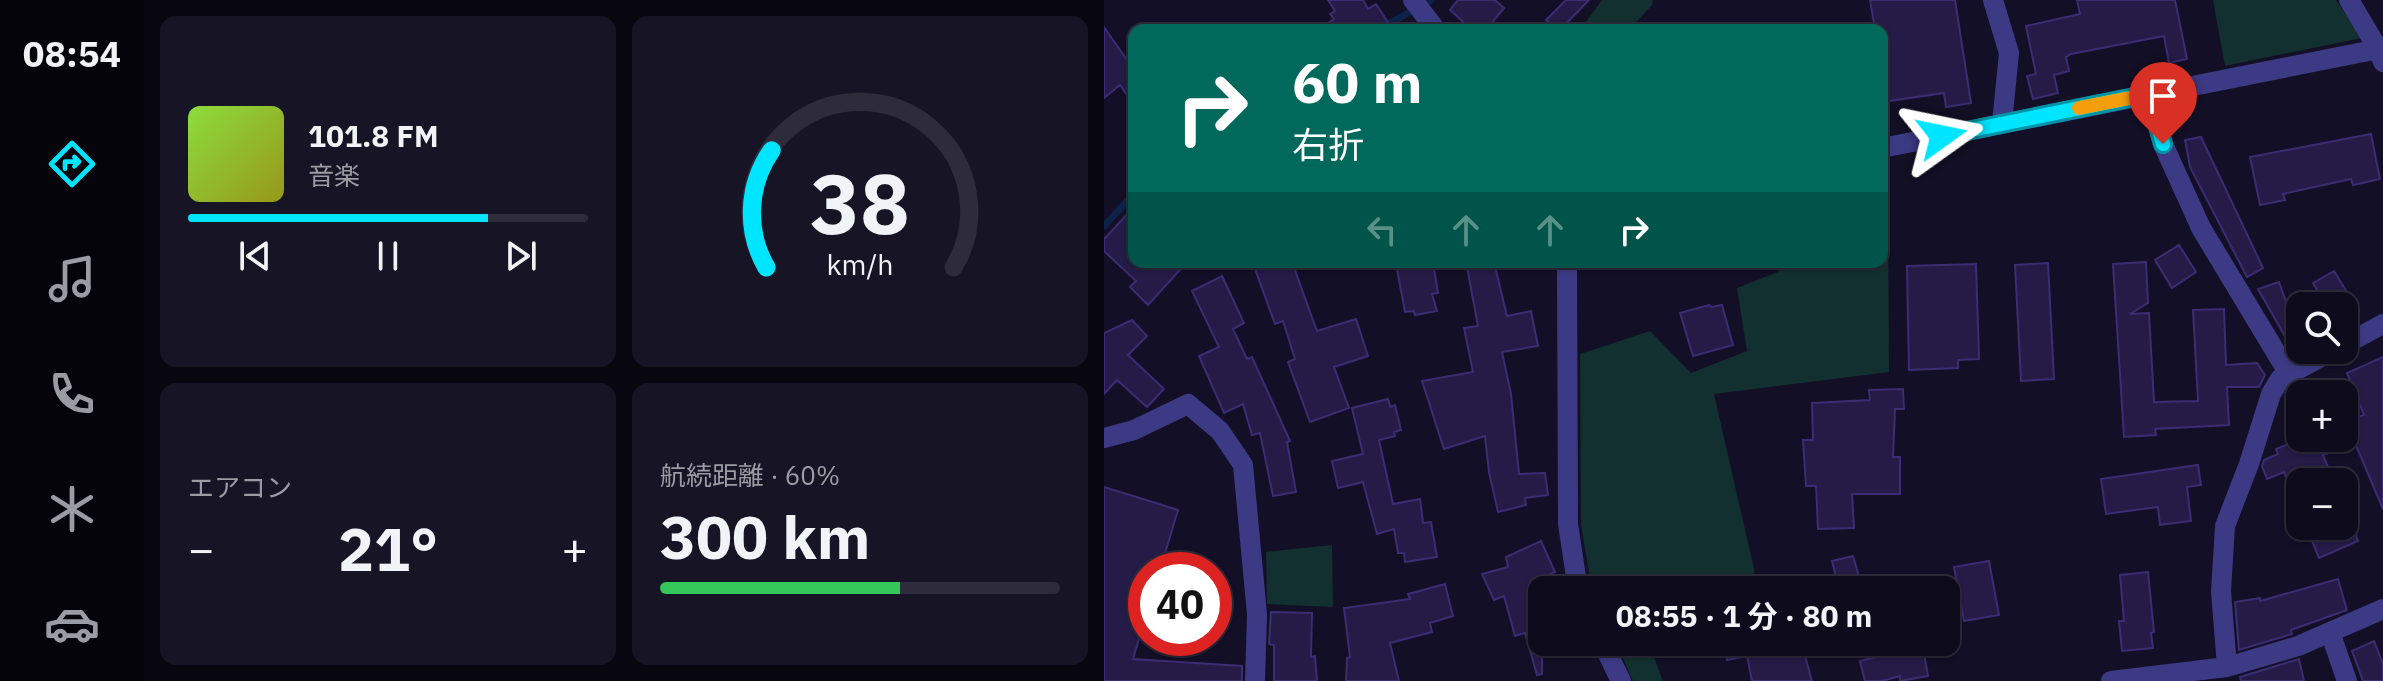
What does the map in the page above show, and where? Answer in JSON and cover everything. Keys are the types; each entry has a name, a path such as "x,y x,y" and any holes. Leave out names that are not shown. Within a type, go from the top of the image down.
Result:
{"street":[{"path":"1413,0 1431,24"},
{"path":"1993,0 2009,53 2002,123"},
{"path":"1888,147 2149,94 2381,53 2349,0"},
{"path":"2149,94 2163,144 2201,228 2289,374"},
{"path":"1567,268 1568,524 1576,576"},
{"path":"2358,337 2383,324"},
{"path":"2227,667 2221,591 2225,526 2271,394 2280,379 2308,364"},
{"path":"1104,438 1134,430 1188,404 1220,431 1243,465 1257,614 1255,681"},
{"path":"2111,681 2227,667 2298,646 2383,609"},
{"path":"2330,632 2347,681"},
{"path":"1609,656 1621,681"}],"green space":[{"path":"1602,0 1653,0 1635,24 1584,24"},
{"path":"2213,0 2336,0 2362,38 2225,66"},
{"path":"1888,203 1889,372 1714,394 1755,573 1746,576 1590,576 1581,525 1580,354 1650,331 1691,373 1747,351 1737,288 1782,268 1888,268"},
{"path":"1332,545 1333,607 1267,604 1266,552"},
{"path":"1622,656 1653,656 1663,681 1633,681"}],"building":[{"path":"1328,0 1363,0 1368,9 1376,4 1389,24 1327,24 1334,19 1330,14 1335,11"},
{"path":"1458,0 1495,0 1504,8 1491,24 1465,24 1450,10"},
{"path":"1566,0 1589,0 1566,24 1550,24 1546,20"},
{"path":"1870,0 1955,0 1971,103 1946,107 1944,93 1889,101 1888,24 1874,24"},
{"path":"2077,0 2175,0 2187,59 2169,63 2164,36 2071,54 2066,57 2069,71 2054,75 2058,93 2033,99 2027,76 2036,74 2026,26 2080,14"},
{"path":"1104,27 1128,61 1128,96 1120,85 1104,98"},
{"path":"2371,134 2380,179 2353,185 2351,179 2283,194 2285,200 2260,205 2250,157"},
{"path":"2201,137 2263,268 2247,277 2190,167 2185,140"},
{"path":"1128,213 1128,268 1182,268 1148,305 1130,287 1136,281 1104,251 1104,239"},
{"path":"2179,245 2196,272 2172,288 2155,260"},
{"path":"2146,262 2148,303 2130,314 2149,313 2154,402 2198,401 2193,310 2224,309 2226,365 2257,363 2265,375 2259,387 2227,387 2229,425 2155,429 2156,435 2124,437 2113,264"},
{"path":"2048,263 2054,379 2021,381 2015,265"},
{"path":"1976,264 1979,359 1958,360 1958,368 1909,370 1907,266"},
{"path":"1294,268 1317,331 1356,319 1368,356 1334,367 1349,408 1310,422 1288,362 1295,359 1283,321 1275,324 1255,269"},
{"path":"1434,268 1438,293 1432,294 1437,311 1415,315 1414,311 1405,312 1397,269"},
{"path":"1467,268 1495,268 1507,316 1531,311 1538,346 1502,352 1511,394 1519,474 1545,473 1548,495 1525,498 1526,505 1498,512 1485,436 1444,449 1422,381 1473,372 1464,328 1478,326"},
{"path":"2334,271 2347,292 2318,292 2313,283"},
{"path":"1222,276 1244,323 1233,329 1247,359 1252,357 1290,441 1287,442 1296,492 1273,496 1260,433 1252,435 1243,404 1224,413 1199,356 1219,347 1192,291"},
{"path":"2279,282 2286,301 2286,338 2258,289"},
{"path":"1709,305 1722,305 1733,345 1693,356 1680,313"},
{"path":"1132,320 1147,336 1128,355 1164,389 1147,407 1117,380 1104,394 1104,333"},
{"path":"2383,357 2383,509 2358,450 2358,417 2364,415 2358,400 2358,380 2350,380 2347,373"},
{"path":"1903,389 1904,409 1895,409 1893,457 1900,457 1900,494 1852,494 1854,528 1818,529 1816,486 1806,486 1803,440 1813,440 1812,403 1870,400 1869,390"},
{"path":"1388,399 1390,407 1395,405 1401,430 1394,432 1395,436 1379,440 1393,504 1420,499 1423,523 1431,522 1437,557 1405,562 1404,553 1398,553 1394,529 1377,534 1363,482 1338,488 1332,461 1363,454 1352,408"},
{"path":"2286,445 2286,452 2331,452 2323,455 2328,468 2286,468 2286,477 2284,472 2267,479 2262,466 2264,460 2278,454 2276,449"},
{"path":"2198,465 2201,485 2187,487 2191,521 2160,525 2158,507 2106,514 2101,479"},
{"path":"1104,487 1178,510 1165,552 1128,552 1128,656 1134,656 1133,659 1242,666 1242,681 1104,681"},
{"path":"2312,540 2358,540 2358,541 2319,558"},
{"path":"1541,541 1555,572 1546,576 1528,576 1528,644 1525,633 1515,636 1504,596 1494,600 1482,574 1508,567 1506,557"},
{"path":"1853,556 1859,576 1836,576 1832,561"},
{"path":"1989,561 1999,615 1964,621 1960,576 1956,576 1954,567"},
{"path":"2148,572 2153,648 2122,651 2119,621 2124,621 2120,575"},
{"path":"2338,579 2347,610 2291,630 2292,634 2239,650 2235,602 2260,598 2260,601"},
{"path":"1445,584 1453,616 1430,623 1432,632 1390,643 1399,681 1346,681 1347,658 1350,657 1344,608 1410,599 1408,594"},
{"path":"1271,612 1312,613 1311,657 1315,656 1317,681 1274,681 1274,645 1269,644"},
{"path":"2374,641 2383,664 2383,681 2363,681 2352,651"},
{"path":"1532,656 1542,656 1542,674 1537,675"},
{"path":"1726,656 1747,656 1727,660"},
{"path":"1747,656 1805,656 1812,681 1752,681"},
{"path":"1880,656 1924,656 1928,676 1900,681 1900,676 1882,681 1865,681 1860,661"},
{"path":"2299,659 2304,681 2241,681 2240,677"}],"waterway":[{"path":"1389,24 1408,13"},
{"path":"1104,226 1128,200"}],"slow traffic":[{"path":"2079,108 2130,98"}],"route":[{"path":"1942,136 2149,94 2163,144"}]}
